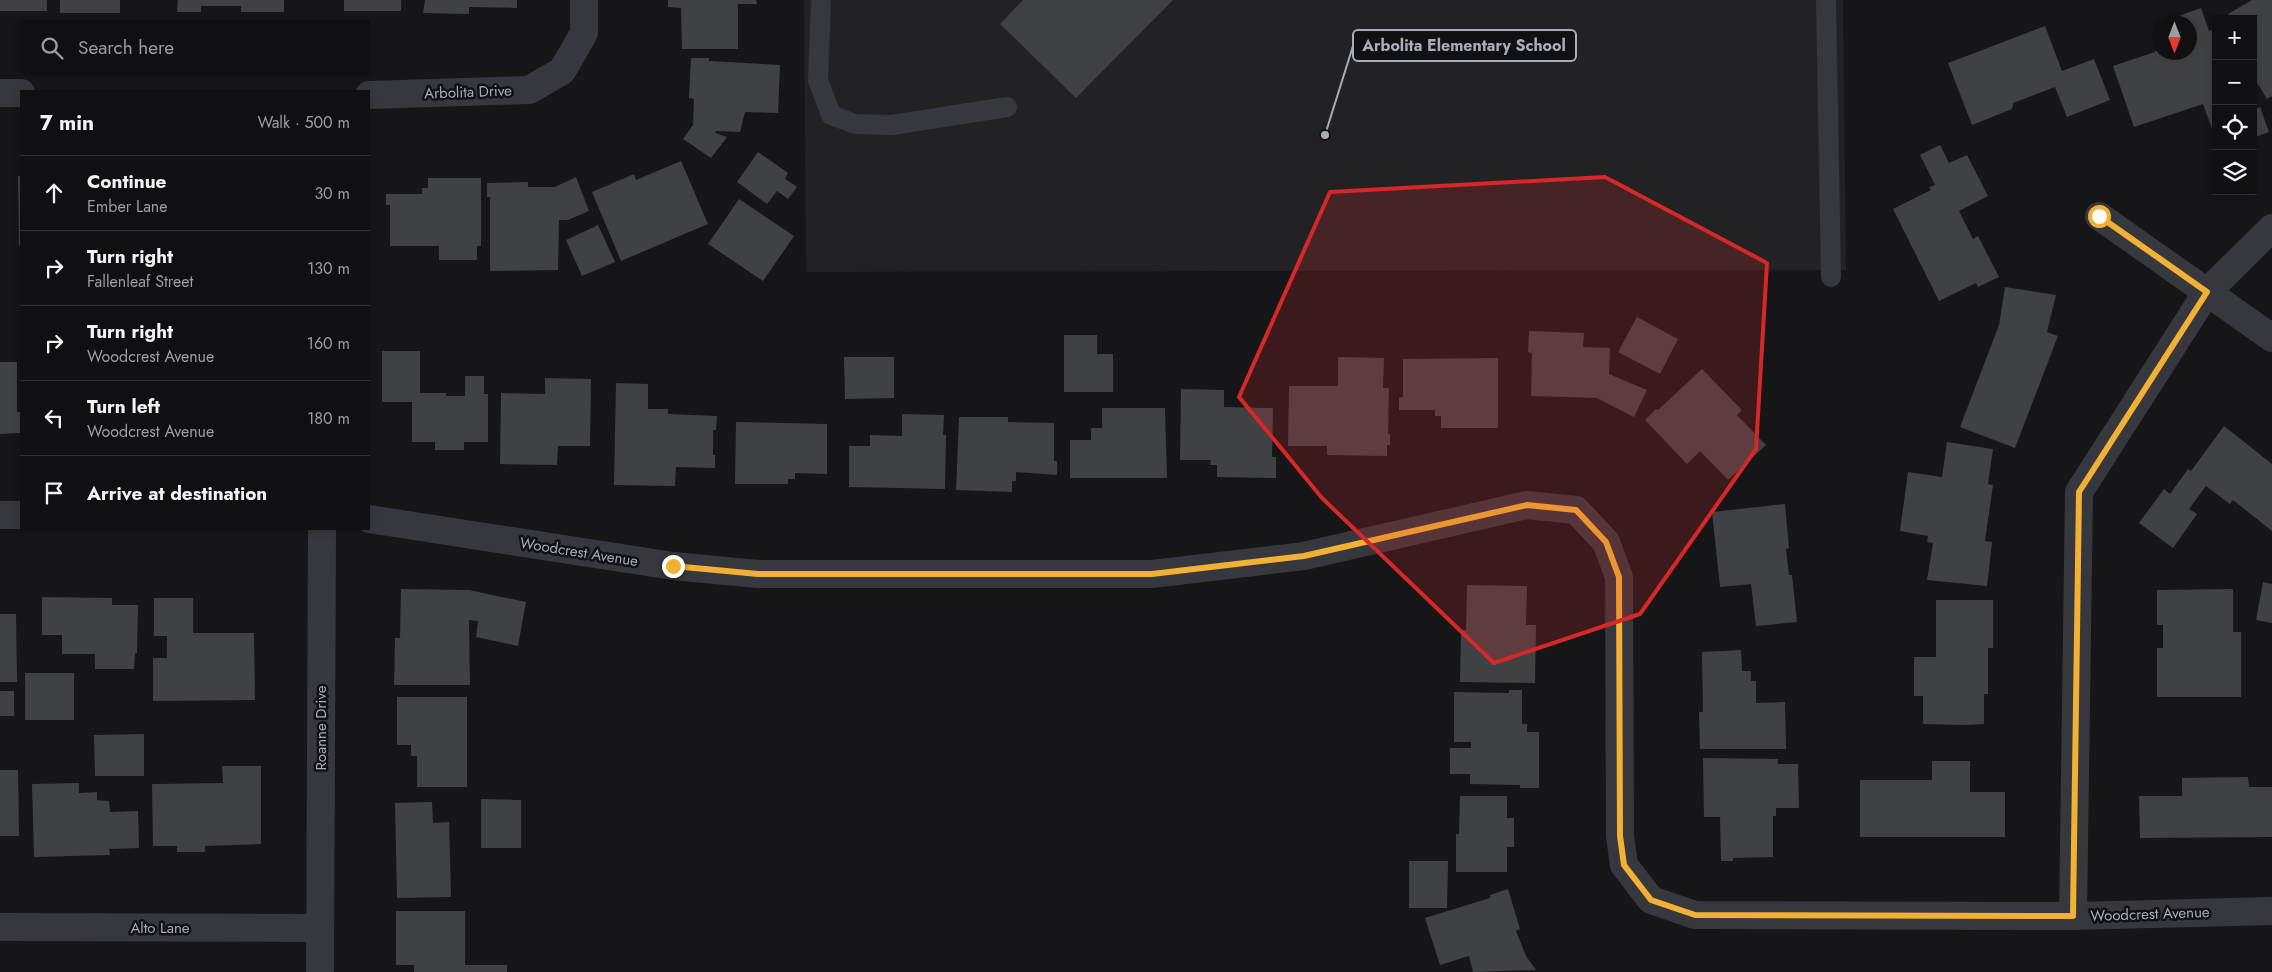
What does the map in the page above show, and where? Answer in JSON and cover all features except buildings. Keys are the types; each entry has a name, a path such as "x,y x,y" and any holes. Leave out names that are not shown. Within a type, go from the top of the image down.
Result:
{"street":[{"name":"Arbolita Drive","path":"370,95 529,90 562,71 584,33 584,0"},
{"path":"0,93 20,93"},
{"path":"2099,216 2272,338"},
{"path":"2073,916 2079,492 2207,292 2272,228"},
{"name":"Woodcrest Avenue","path":"370,519 673,566 758,574 1152,574 1304,556 1527,505 1576,510 1606,542 1619,577 1620,836 1624,865 1651,900 1695,915 2073,916 2272,911"},
{"path":"0,515 20,515"},
{"name":"Roanne Drive","path":"320,972 322,530"},
{"name":"Alto Lane","path":"0,927 320,928"}],"lane":[{"path":"821,0 818,80 831,115 855,124 892,125 1007,107"},
{"path":"1826,0 1831,277"}],"highlighted area":[{"path":"1605,177 1767,263 1756,449 1640,614 1494,663 1322,498 1239,397 1330,192"}],"shaded area":[{"path":"804,0 1843,0 1846,270 806,272"}],"place":[{"name":"Arbolita Elementary School","path":"1325,135"}],"route":[{"path":"673,566 758,574 1152,574 1304,556 1527,505 1576,510 1606,542 1619,577 1620,836 1624,865 1651,900 1695,915 2073,916 2079,492 2207,292 2099,216"}]}
